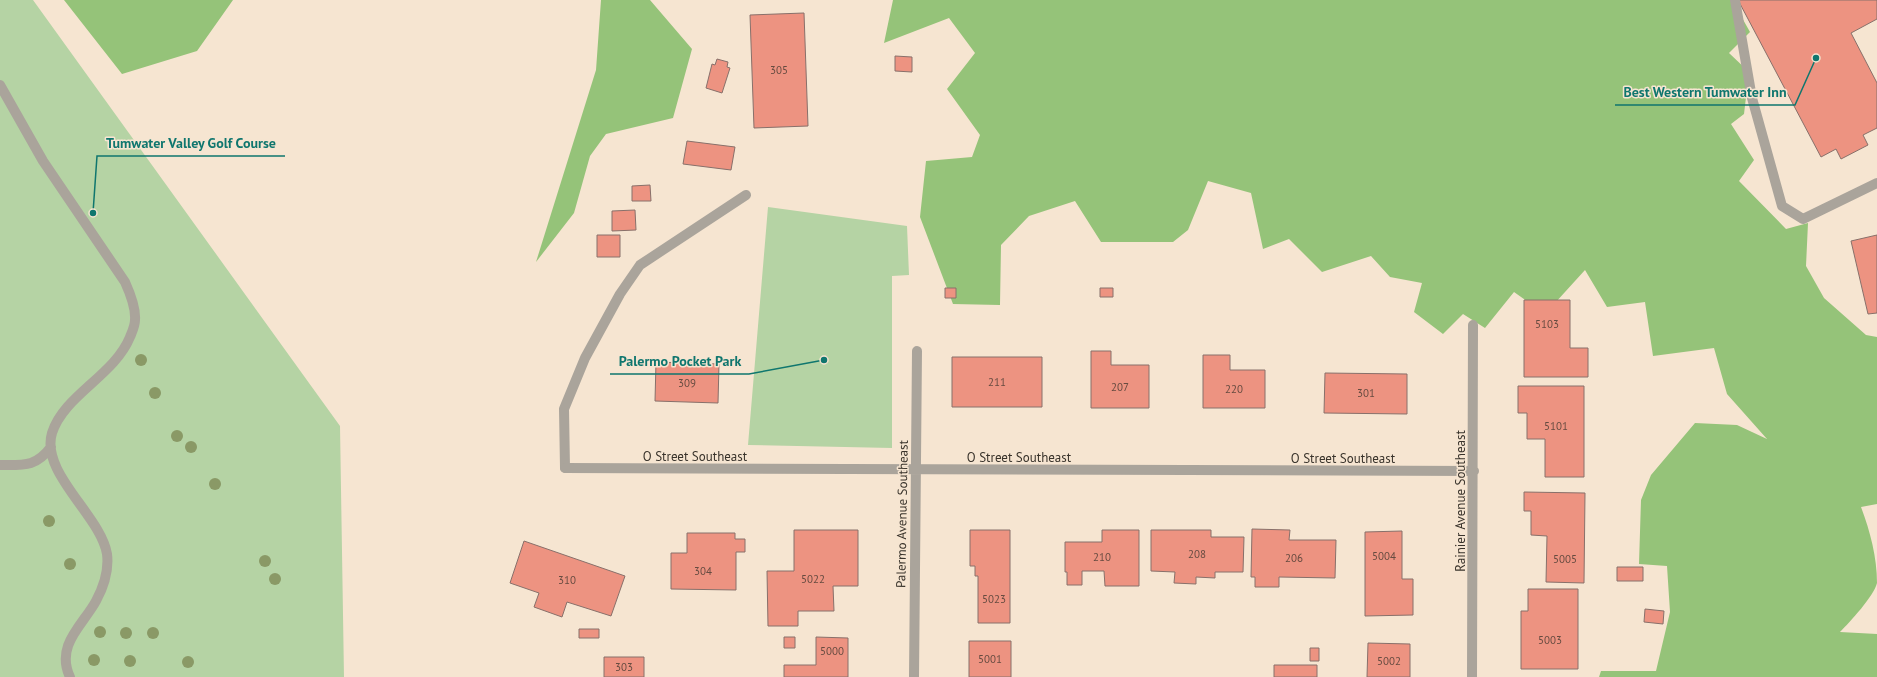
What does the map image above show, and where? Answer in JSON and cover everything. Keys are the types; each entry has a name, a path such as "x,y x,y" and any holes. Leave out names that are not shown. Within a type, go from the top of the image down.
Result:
{"street":[{"path":"1735,0 1752,98 1782,206 1803,219 1877,183"},
{"path":"0,85 43,161 125,282 134,311 134,329 120,356 66,410 54,429 51,447 61,475 91,519 101,538 107,555 106,572 101,591 91,608 75,629 70,641 66,663 70,677"},
{"name":"O Street Southeast","path":"746,195 640,265 620,294 585,358 564,409 565,468 1474,471"},
{"name":"Rainier Avenue Southeast","path":"1472,677 1474,325"},
{"name":"Palermo Avenue Southeast","path":"914,677 917,351"},
{"path":"0,465 26,464 38,461 51,447"}],"green space":[{"path":"0,0 33,0 340,426 344,677 0,677"},
{"path":"64,0 233,0 197,51 122,74"},
{"path":"601,0 650,0 692,49 673,118 606,134 590,156 574,213 536,262 596,70"},
{"path":"893,0 1732,0 1750,32 1729,53 1749,72 1744,114 1731,124 1754,160 1739,181 1786,229 1808,223 1806,266 1824,298 1866,335 1877,337 1877,504 1861,507 1872,544 1876,564 1877,583 1867,602 1840,632 1877,634 1877,677 1599,677 1601,671 1656,671 1670,612 1667,566 1639,564 1641,500 1651,475 1695,423 1737,425 1767,439 1727,394 1714,348 1653,356 1645,302 1607,307 1585,270 1545,314 1514,292 1485,328 1463,314 1443,334 1414,312 1422,283 1390,277 1371,256 1322,272 1289,239 1263,249 1251,193 1208,181 1188,230 1173,242 1101,242 1075,201 1029,216 1001,245 1000,305 953,304 920,217 926,161 972,157 980,135 947,89 975,53 949,18 884,43"},
{"path":"768,207 907,226 909,275 892,276 892,448 748,445"}],"building":[{"path":"1738,0 1877,0 1877,19 1851,33 1877,83 1877,128 1863,135 1868,145 1841,159 1836,149 1821,157"},
{"path":"804,13 808,126 754,128 750,15"},
{"path":"895,56 912,57 912,72 895,71"},
{"path":"717,59 728,62 727,67 730,68 722,93 706,88 712,64 715,65"},
{"path":"687,141 735,147 731,170 683,164"},
{"path":"650,185 651,201 632,201 632,186"},
{"path":"635,210 636,230 612,231 612,211"},
{"path":"597,235 620,235 620,257 597,257"},
{"path":"1877,235 1877,313 1868,314 1851,241"},
{"path":"945,288 956,288 956,298 945,298"},
{"path":"1100,288 1113,288 1113,297 1100,297"},
{"path":"1524,300 1570,300 1570,348 1588,348 1588,377 1524,377"},
{"path":"1091,351 1111,351 1111,365 1149,365 1149,408 1091,408"},
{"path":"1203,355 1230,355 1230,370 1265,370 1265,408 1203,408"},
{"path":"952,357 1042,357 1042,407 952,407"},
{"path":"656,362 719,364 718,403 655,401"},
{"path":"1325,373 1407,374 1407,414 1324,413"},
{"path":"1518,386 1584,386 1584,477 1545,477 1545,439 1527,439 1527,413 1518,413"},
{"path":"1524,492 1585,493 1584,583 1546,582 1547,536 1531,535 1531,511 1524,511"},
{"path":"1252,529 1290,530 1289,540 1336,540 1335,578 1279,577 1279,587 1255,587 1255,577 1251,577"},
{"path":"794,530 858,530 858,586 833,586 834,611 798,611 798,626 768,626 767,571 794,571"},
{"path":"970,530 1010,530 1010,623 978,623 978,576 975,576 975,566 970,566"},
{"path":"1102,530 1139,530 1139,586 1105,586 1104,571 1082,571 1082,585 1067,585 1067,572 1065,572 1065,542 1102,542"},
{"path":"1151,530 1211,530 1211,537 1244,537 1243,572 1215,572 1215,578 1196,577 1196,584 1174,583 1175,572 1151,571"},
{"path":"1402,531 1402,579 1413,579 1413,615 1365,616 1365,532"},
{"path":"687,533 735,533 735,539 745,539 745,552 736,552 736,590 671,589 671,553 687,553"},
{"path":"524,541 625,576 611,616 567,602 562,617 534,607 539,593 510,583"},
{"path":"1617,567 1643,567 1643,581 1617,581"},
{"path":"1528,589 1578,589 1578,669 1521,669 1521,611 1528,611"},
{"path":"1645,609 1664,611 1663,624 1644,622"},
{"path":"579,629 599,629 599,638 579,638"},
{"path":"784,637 795,637 795,648 784,648"},
{"path":"816,637 848,638 848,677 784,677 784,665 816,665"},
{"path":"969,641 1011,641 1011,677 969,677"},
{"path":"1368,643 1410,644 1410,677 1367,677"},
{"path":"1310,648 1319,648 1319,661 1310,661"},
{"path":"604,657 644,657 644,677 604,677"},
{"path":"1274,665 1317,665 1317,677 1274,677"}],"place":[{"name":"Best Western Tumwater Inn","path":"1816,58"},
{"name":"Tumwater Valley Golf Course","path":"93,213"},
{"name":"Palermo Pocket Park","path":"824,360"}]}
